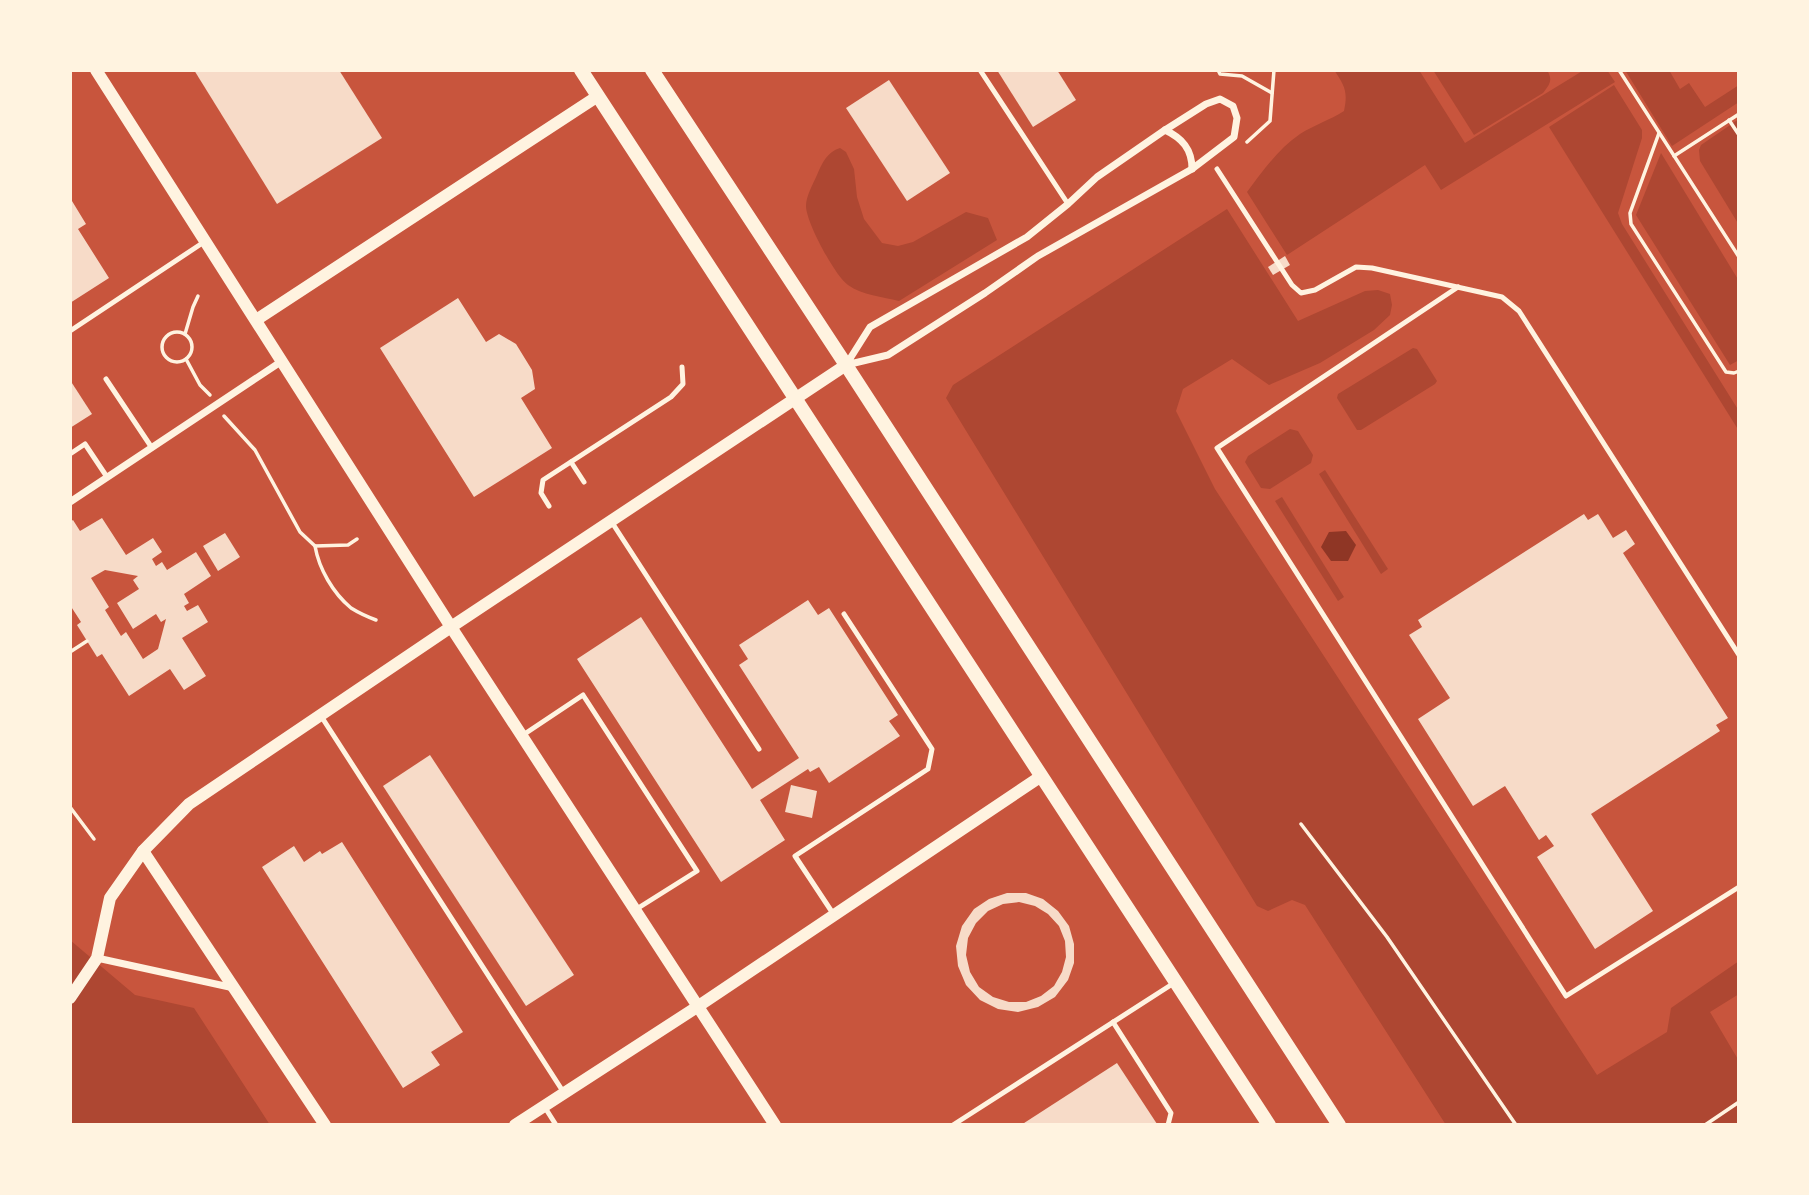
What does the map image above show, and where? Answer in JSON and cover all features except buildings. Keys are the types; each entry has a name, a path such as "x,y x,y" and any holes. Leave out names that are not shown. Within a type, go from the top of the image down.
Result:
{"main road":[{"path":"581,70 1269,1125"},
{"path":"652,70 1339,1125"}],"street":[{"path":"96,70 451,627 775,1125"},
{"path":"256,320 598,96"},
{"path":"70,998 96,958 110,898 144,851 189,804 846,365 888,355 1038,256 1192,169 1234,138 1237,118 1233,106 1220,99 1206,104 1097,177 1027,237 870,327 846,365"},
{"path":"1165,130 1180,137 1192,159 1192,169"},
{"path":"70,502 282,361"},
{"path":"520,1124 1040,777"},
{"path":"144,851 325,1125"},
{"path":"96,958 235,988"}],"lane":[{"path":"980,70 1068,204"},
{"path":"1217,169 1292,285 1301,293 1315,290 1356,267 1371,268 1502,296 1519,311 1739,655"},
{"path":"70,331 205,241"},
{"path":"1458,287 1217,448 1566,996 1739,887"},
{"path":"549,506 541,493 543,480 671,397 683,384 682,367"},
{"path":"106,379 152,448"},
{"path":"70,454 85,444 107,477"},
{"path":"571,462 584,482"},
{"path":"611,521 759,749"},
{"path":"834,915 795,856 928,769 933,749 844,614"},
{"path":"522,735 583,695 697,871 635,911"},
{"path":"320,716 564,1093"},
{"path":"953,1125 1175,982"},
{"path":"1112,1022 1171,1113 1168,1125"},
{"path":"544,1106 556,1125"}],"path":[{"path":"1218,70 1220,74 1242,76 1272,93"},
{"path":"1243,145 1270,121 1273,70"},
{"path":"1619,70 1739,257"},
{"path":"1674,156 1739,114"},
{"path":"1729,120 1739,135"},
{"path":"1659,133 1630,213 1631,224 1726,372 1739,371"},
{"path":"185,334 198,296"},
{"path":"175,332 185,334 192,346 186,359 172,361 167,358 162,350 163,340 175,332"},
{"path":"186,359 200,385 254,450 300,532 315,546 317,558 338,595 352,608 376,620"},
{"path":"315,546 348,545 357,539"},
{"path":"70,652 87,641"},
{"path":"70,807 94,839"},
{"path":"1301,824 1387,937 1516,1125"},
{"path":"1705,1125 1739,1102"}],"shaded area":[{"path":"1334,70 1419,70 1465,143 1584,70 1607,70 1615,82 1441,190 1425,165 1287,255 1247,192 1271,161 1292,140 1344,111 1345,89"},
{"path":"1433,70 1547,70 1550,79 1543,93 1474,135"},
{"path":"1625,70 1669,70 1680,89 1689,83 1705,107 1739,85 1739,102 1672,146"},
{"path":"1614,85 1642,130 1642,138 1618,213 1622,224 1739,411 1739,431 1549,127"},
{"path":"1739,119 1739,225 1700,161 1699,150 1701,145"},
{"path":"840,148 846,152 854,169 857,197 864,219 882,243 898,246 913,242 966,212 988,218 997,240 899,301 866,293 848,285 842,280 816,236 806,206 823,162 828,155"},
{"path":"1661,153 1739,281 1739,360 1730,365 1636,215"},
{"path":"1227,209 1298,321 1365,291 1378,290 1390,294 1392,305 1390,315 1374,330 1320,363 1269,385 1232,359 1183,389 1176,411 1215,489 1597,1075 1667,1032 1671,1008 1739,961 1739,994 1710,1012 1739,1061 1739,1125 1446,1125 1305,905 1292,900 1268,911 1257,906 946,398 953,385"},
{"path":"1413,348 1417,349 1437,381 1435,384 1357,430 1337,398 1338,394"},
{"path":"1290,429 1298,431 1313,455 1311,463 1270,489 1261,488 1245,462 1248,456"},
{"path":"1325,470 1388,569 1381,574 1319,474"},
{"path":"1282,497 1344,597 1338,601 1275,501"},
{"path":"1346,531 1356,545 1348,561 1331,561 1321,547 1329,532"},
{"path":"70,940 135,995 194,1008 270,1125 70,1125"}]}
